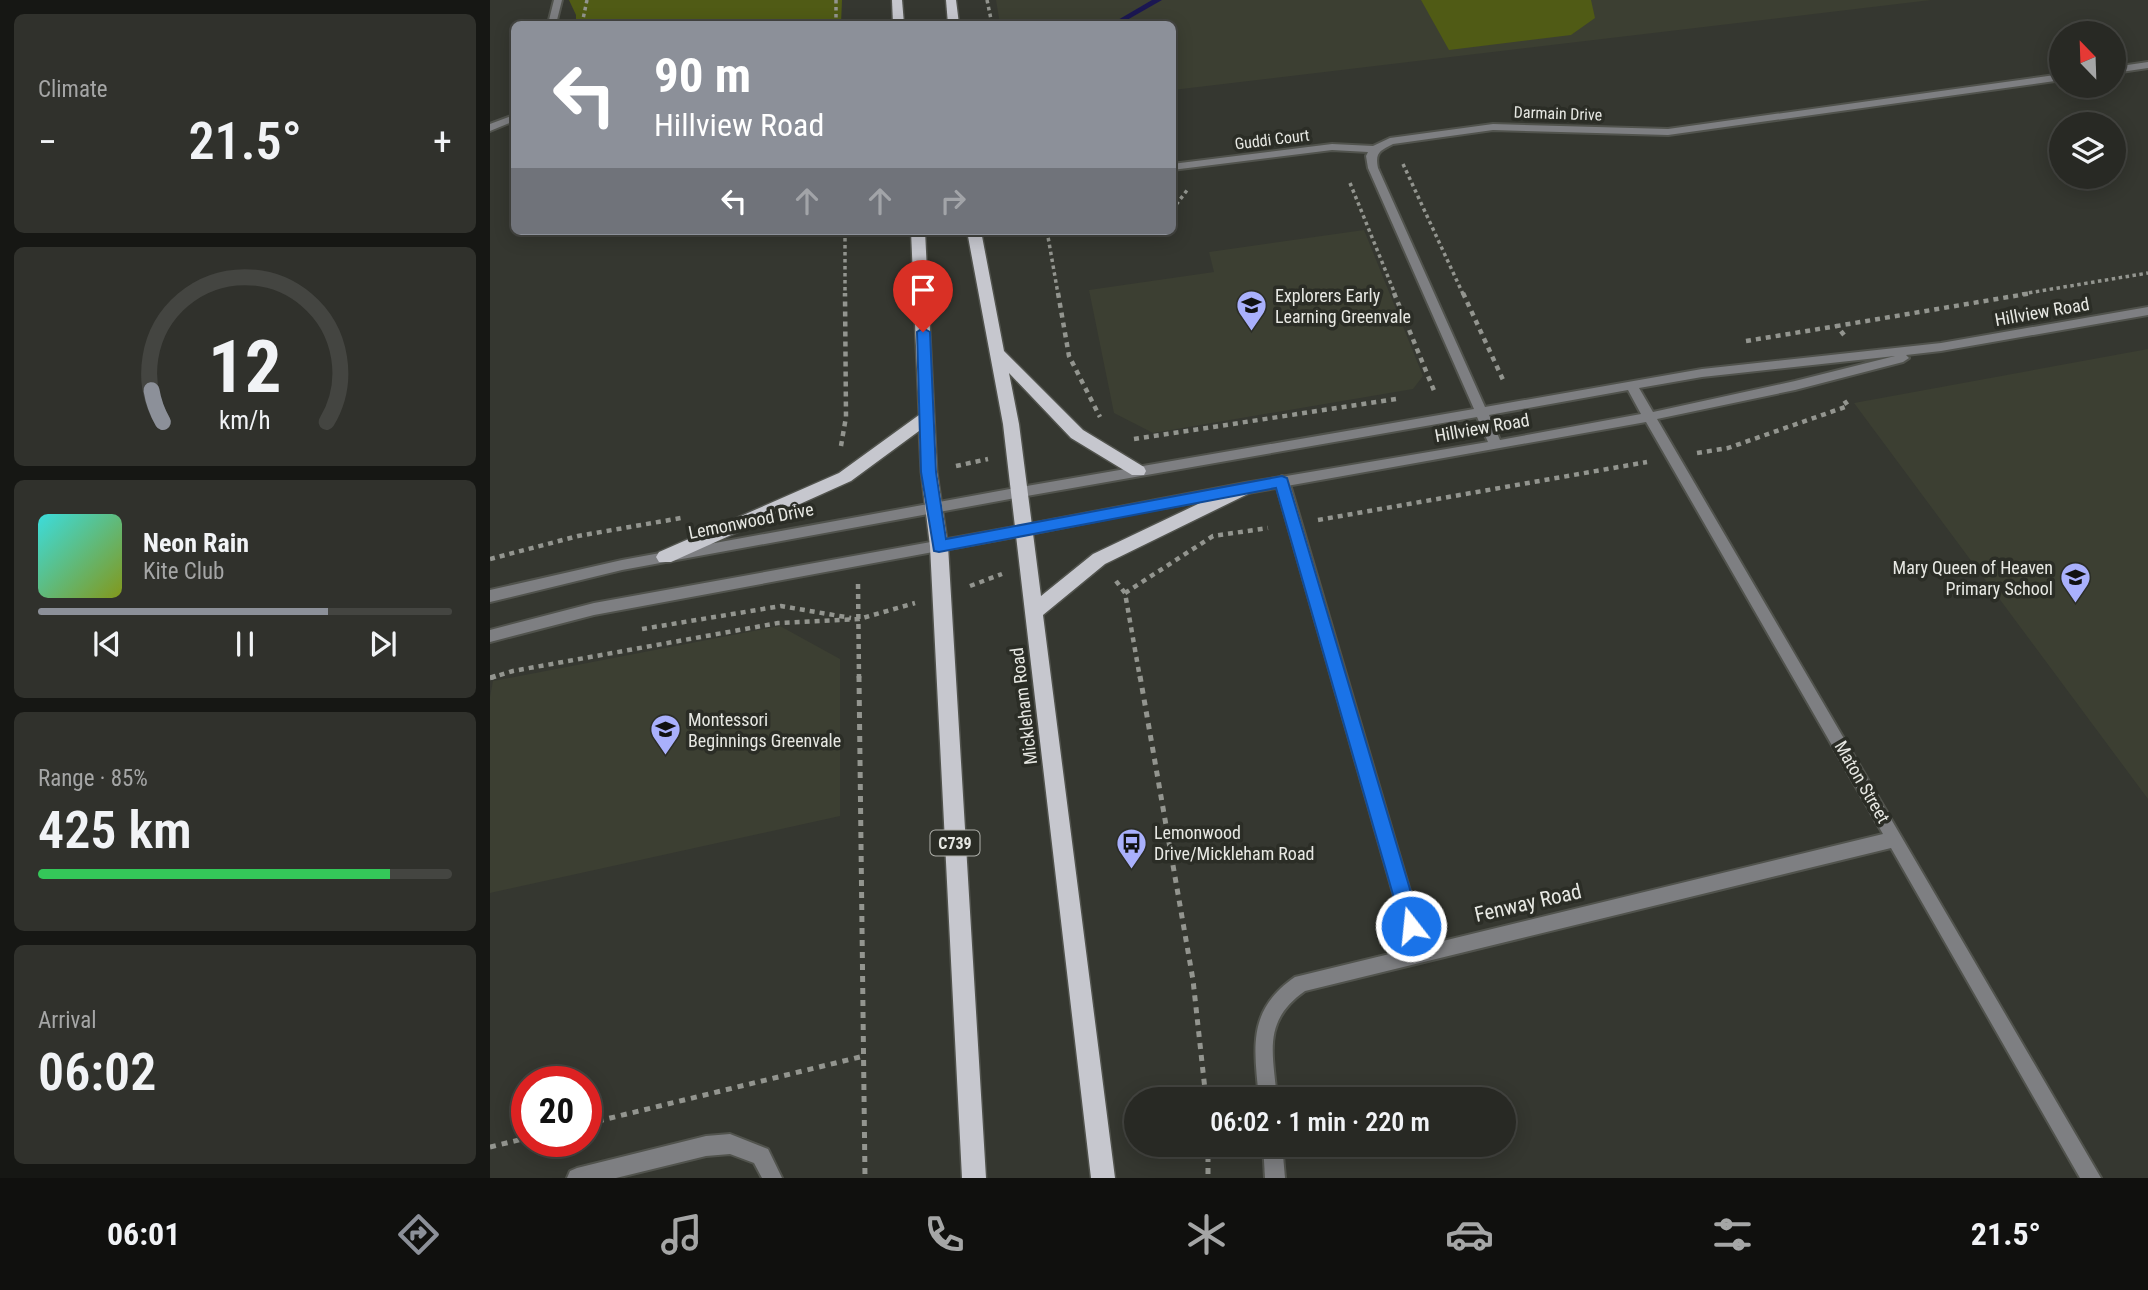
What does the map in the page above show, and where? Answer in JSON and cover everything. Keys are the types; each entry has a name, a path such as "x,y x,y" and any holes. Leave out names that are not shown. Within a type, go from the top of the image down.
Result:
{"main road":[{"path":"897,0 899,21"},
{"path":"951,0 954,21"},
{"name":"C739","path":"918,235 933,508 939,546 974,1178"},
{"name":"Mickleham Road","path":"975,235 1021,492 1104,1178"},
{"path":"998,353 1077,434 1138,471"},
{"path":"665,557 845,477 927,416"},
{"path":"1035,611 1100,559 1246,488"}],"street":[{"path":"553,21 558,0"},
{"path":"2126,68 2148,65"},
{"name":"Darmain Drive","path":"1375,149 1401,139 1493,127 1676,131 2049,79"},
{"path":"490,128 511,119"},
{"name":"Guddi Court","path":"1176,166 1332,147 1375,149"},
{"path":"1375,149 1371,156 1373,167 1495,443"},
{"name":"Hillview Road","path":"1021,492 1631,385 1739,368 1941,347 2148,312"},
{"name":"Hillview Road","path":"939,546 1650,414 1834,376 1941,347"},
{"name":"Maton Street","path":"1631,385 2091,1178"},
{"path":"1282,481 1419,952"},
{"name":"Lemonwood Drive","path":"490,596 665,557 1021,492"},
{"path":"490,636 594,609 939,546"},
{"name":"Fenway Road","path":"1267,1087 1265,1031 1270,1012 1283,994 1316,977 1895,839"},
{"path":"577,1178 706,1146 730,1144 761,1156 772,1178"},
{"path":"1273,1157 1275,1178"}],"path":[{"path":"583,21 587,0"},
{"path":"836,0 836,21"},
{"path":"987,0 991,21"},
{"path":"1403,164 1504,382"},
{"path":"1345,173 1435,393"},
{"path":"1176,205 1191,186"},
{"path":"840,453 846,417 845,235"},
{"path":"1047,235 1069,356 1102,420 1077,434"},
{"path":"490,559 578,536 685,516"},
{"path":"1100,559 1125,593 1194,980 1205,1087"},
{"path":"858,562 865,1178"},
{"path":"490,678 513,671 778,623 859,619 941,596 1029,564"},
{"path":"594,609 621,626 646,629 781,606 859,619"},
{"path":"602,1120 864,1056"},
{"path":"490,1147 511,1142"},
{"path":"1208,1157 1208,1178"}],"shaded area":[{"path":"996,0 1931,0 1176,90 1176,21 1000,21"},
{"name":"Explorers Early Learning Greenvale","path":"1364,230 1423,376 1413,389 1153,433 1114,413 1089,290 1214,272 1209,252"},
{"name":"Mary Queen of Heaven Primary School","path":"2148,349 2148,799 1854,403"},
{"name":"Montessori Beginnings Greenvale","path":"780,626 840,659 840,816 490,893 490,697 493,681"}],"green space":[{"path":"569,0 842,0 841,21 576,21"},
{"path":"1421,0 1591,0 1595,18 1571,35 1449,50"}],"waterway":[{"path":"1120,21 1158,0"}],"place":[{"name":"Explorers Early Learning Greenvale","path":"1252,333"},
{"name":"Mary Queen of Heaven Primary School","path":"2076,605"},
{"name":"Montessori Beginnings Greenvale","path":"665,757"},
{"name":"Lemonwood Drive/Mickleham Road","path":"1131,870"}],"route":[{"path":"923,332 929,472 939,546 1282,481 1411,926"}]}
